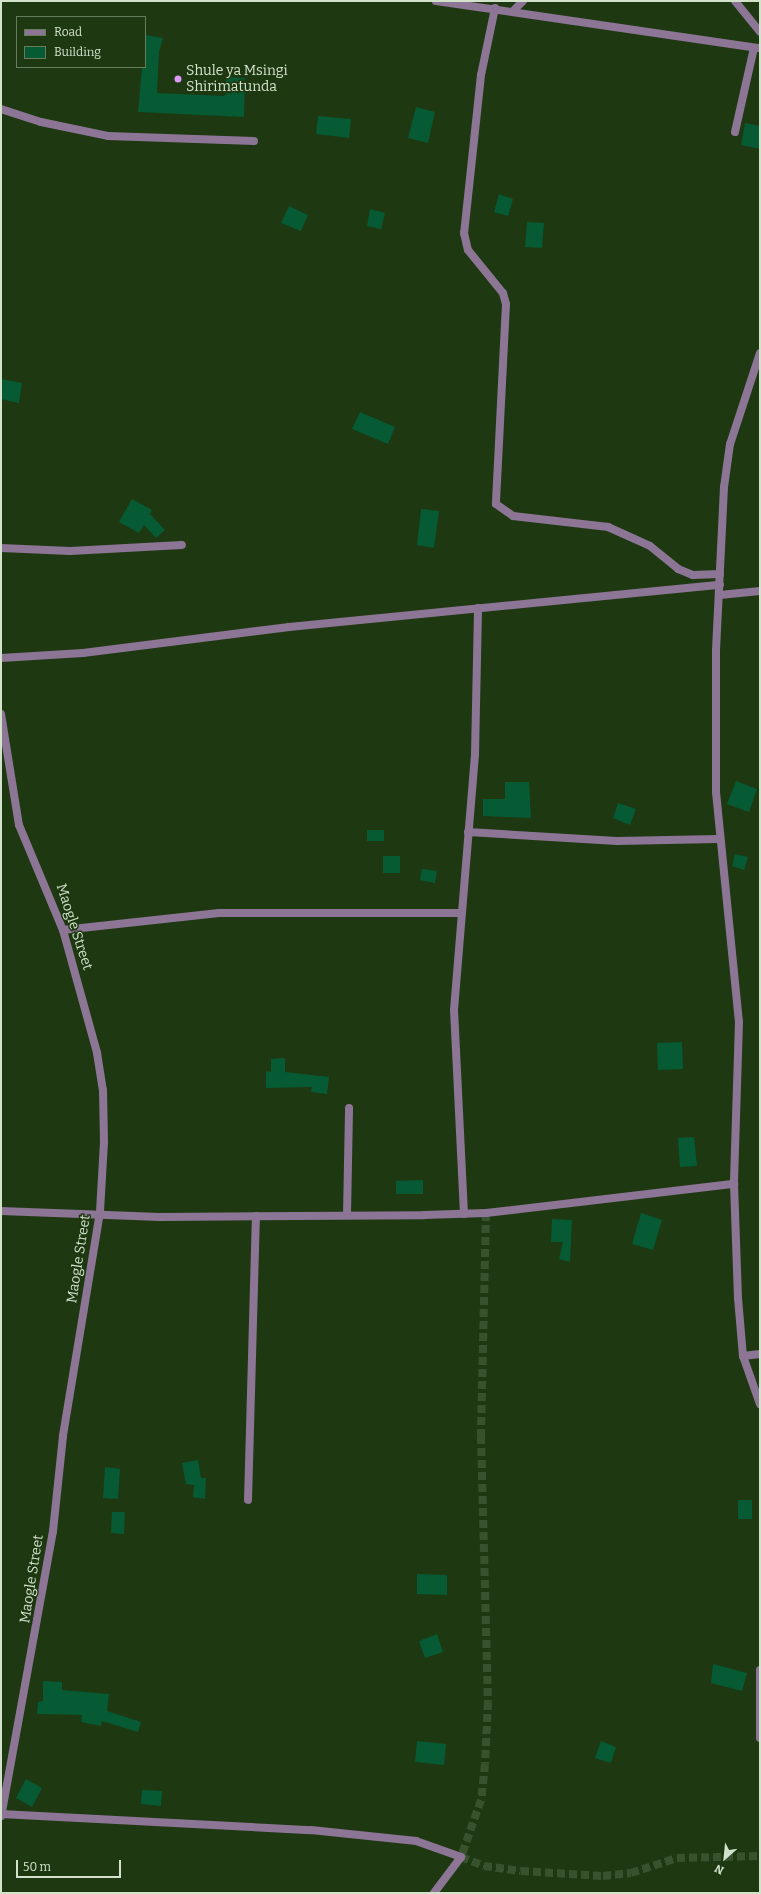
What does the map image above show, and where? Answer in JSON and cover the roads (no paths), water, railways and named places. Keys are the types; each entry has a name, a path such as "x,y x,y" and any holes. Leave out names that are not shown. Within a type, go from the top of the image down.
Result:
{"street":[{"path":"436,1 495,8 757,48 735,132"},
{"path":"513,11 523,1"},
{"path":"735,1 760,32"},
{"path":"495,8 481,75 464,233 468,250 503,293 506,304 496,504 513,516 608,527 650,546 678,570 693,575 720,574"},
{"path":"1,109 41,122 108,136 254,141"},
{"path":"760,353 730,444 720,574 716,651 718,839 739,1022 734,1184 742,1356 760,1404"},
{"path":"1,548 70,551 182,546"},
{"path":"1,658 83,653 478,608 720,585"},
{"path":"720,595 760,591"},
{"path":"464,1214 454,1010 460,913 475,754 478,608"},
{"name":"Maogle Street","path":"1,714 19,826 63,930 103,1090 100,1212 63,1436 38,1622 1,1815"},
{"path":"468,832 617,841 718,839"},
{"path":"63,930 219,913 460,913"},
{"path":"347,1215 349,1108"},
{"path":"1,1211 256,1216 464,1214 734,1184"},
{"path":"248,1500 256,1216"},
{"path":"742,1356 760,1354"},
{"path":"760,1670 760,1738"},
{"path":"1,1815 311,1830 416,1841 461,1857 434,1893"}],"tunnel":[{"path":"486,1213 481,1436 488,1702 485,1764 481,1800 461,1857 484,1866 521,1871 603,1876 631,1873 677,1858 760,1856"}],"place":[{"name":"Shule ya Msingi Shirimatunda","path":"178,79"}]}
